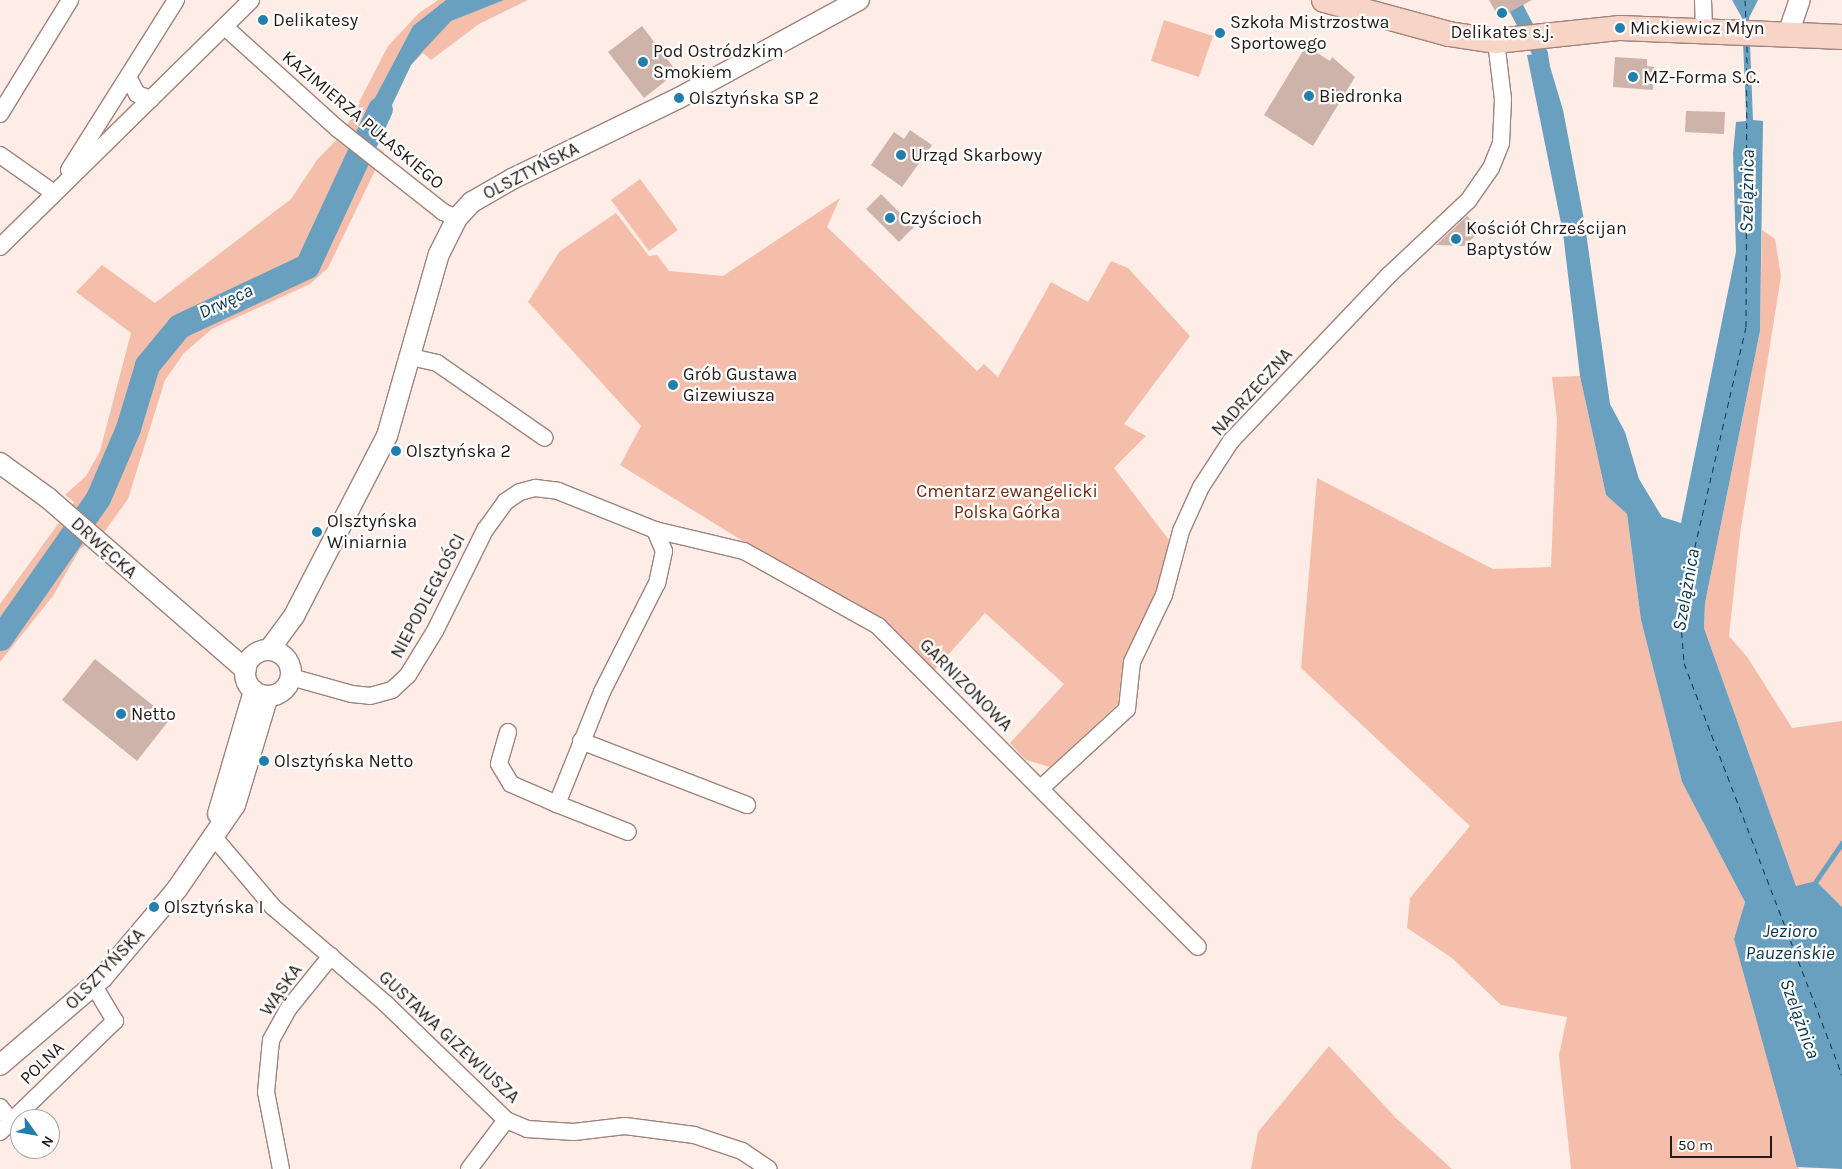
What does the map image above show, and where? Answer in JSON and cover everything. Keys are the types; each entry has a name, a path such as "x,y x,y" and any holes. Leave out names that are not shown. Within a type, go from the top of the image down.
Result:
{"main road":[{"path":"1333,1 1442,33 1496,41 1584,29 1709,30 1842,36"}],"street":[{"path":"0,114 70,0"},
{"path":"54,193 176,0"},
{"path":"0,247 251,0"},
{"name":"OLSZTYŃSKA","path":"263,659 294,616 387,436 439,254 458,218 489,190 679,98 859,0"},
{"path":"1704,0 1709,30"},
{"path":"1779,33 1800,0"},
{"name":"KAZIMIERZA PUŁASKIEGO","path":"225,27 371,156 443,212 458,218"},
{"name":"NADRZECZNA","path":"1041,788 1127,709 1132,662 1164,595 1181,531 1201,487 1231,442 1388,276 1468,201 1491,168 1501,143 1503,99 1496,41"},
{"path":"128,77 137,94 151,99"},
{"path":"0,156 54,193"},
{"path":"411,357 437,363 545,438"},
{"name":"DRWĘCKA","path":"0,463 66,514 206,636 263,659"},
{"name":"NIEPODLEGŁOŚCI","path":"291,677 352,694 370,696 392,690 408,675 431,638 485,530 505,502 524,490 542,488 586,501"},
{"name":"GARNIZONOWA","path":"586,501 655,530 744,551 878,626 1198,947"},
{"path":"557,804 581,741 658,583 664,551 655,530"},
{"path":"263,659 291,677 280,693 261,693 263,659"},
{"name":"OLSZTYŃSKA","path":"0,1065 94,986 159,911 235,805 261,693"},
{"path":"508,732 499,764 510,784 628,832"},
{"path":"581,741 747,804"},
{"name":"GUSTAWA GIZEWIUSZA","path":"212,835 273,906 385,1002 506,1120 527,1128 574,1132 625,1126 694,1135 742,1151 769,1169"},
{"name":"WĄSKA","path":"281,1169 266,1092 271,1040 289,1008 330,956"},
{"name":"POLNA","path":"0,1107 5,1126 115,1021 94,986"},
{"path":"469,1169 506,1120"}],"green space":[{"path":"438,0 528,0 479,24 431,60 423,53 411,65 373,145 384,152 328,268 310,284 212,329 184,353 165,380 128,499 105,531 80,549 53,596 0,662 0,604 74,502 65,495 86,476 100,451 131,333 76,292 102,265 155,303 291,199 317,160 343,133 388,46 419,13"},
{"path":"1164,20 1213,36 1199,77 1151,61"},
{"path":"640,179 678,230 649,251 611,200"},
{"name":"Cmentarz ewangelicki Polska Górka","path":"840,198 827,227 977,371 984,364 998,377 1051,282 1088,302 1111,261 1128,268 1190,336 1124,424 1146,436 1114,468 1169,540 1157,592 1123,660 1118,704 1050,767 1026,760 1010,743 1064,684 985,613 934,671 884,620 746,543 620,465 641,426 528,302 560,251 616,213 649,256 657,255 669,271 723,276"},
{"path":"1762,230 1775,239 1781,276 1740,534 1729,636 1748,658 1792,728 1842,721 1842,907 1816,881 1796,887 1704,628 1705,603 1760,331"},
{"path":"1580,376 1606,495 1627,514 1641,620 1682,782 1745,902 1734,939 1799,1169 1571,1169 1559,1055 1567,1017 1501,1005 1452,958 1407,928 1410,898 1470,826 1301,668 1317,478 1493,569 1551,567 1557,419 1552,377"},
{"path":"1329,1046 1396,1118 1452,1169 1251,1169 1258,1132"}],"water":[{"path":"446,0 504,0 451,21 422,52 411,65 373,145 357,132 413,26"},
{"path":"1732,0 1758,0 1749,18 1753,120 1763,121 1760,331 1705,603 1704,628 1796,886 1816,881 1842,907 1842,1169 1797,1167 1734,939 1745,902 1682,782 1641,620 1627,514 1606,495 1580,376 1563,233 1527,55 1546,53 1563,110 1585,225 1610,404 1625,432 1639,479 1662,517 1681,523 1736,252 1733,153 1736,122 1746,121 1746,114 1742,18"}],"building":[{"name":"Delikates s.j.","path":"1489,0 1532,0 1499,18"},
{"name":"Pod Ostródzkim Smokiem","path":"642,26 677,72 644,98 608,52"},
{"name":"Biedronka","path":"1306,46 1330,61 1332,57 1355,77 1313,146 1264,115"},
{"name":"MZ-Forma S.C.","path":"1615,57 1647,59 1647,66 1654,67 1653,90 1613,87"},
{"path":"1686,111 1725,112 1724,134 1685,132"},
{"name":"Urząd Skarbowy","path":"910,130 932,145 902,187 871,165 894,132 904,139"},
{"name":"Czyścioch","path":"881,194 914,227 899,242 866,209"},
{"name":"Kościół Chrześcijan Baptystów","path":"1467,216 1480,228 1476,235 1464,246 1436,245"},
{"name":"Netto","path":"95,659 170,719 137,761 62,700"}],"waterway":[{"path":"1516,8 1540,54 1543,73"},
{"name":"Drwęca","path":"0,638 98,498 128,428 147,365 179,326 307,266 380,109"},
{"path":"1816,881 1842,843"}],"ferry route":[{"path":"1745,0 1746,22"},
{"path":"1747,46 1746,327 1680,610 1684,663 1842,1075"}],"place":[{"name":"Delikates s.j.","path":"1502,13"},
{"name":"Delikatesy","path":"263,20"},
{"name":"Mickiewicz Młyn","path":"1620,28"},
{"name":"Szkoła Mistrzostwa Sportowego","path":"1220,33"},
{"name":"Pod Ostródzkim Smokiem","path":"643,62"},
{"name":"MZ-Forma S.C.","path":"1633,77"},
{"name":"Biedronka","path":"1309,96"},
{"name":"Olsztyńska SP 2","path":"679,98"},
{"name":"Urząd Skarbowy","path":"901,155"},
{"name":"Czyścioch","path":"890,218"},
{"name":"Kościół Chrześcijan Baptystów","path":"1456,239"},
{"name":"Grób Gustawa Gizewiusza","path":"673,385"},
{"name":"Olsztyńska 2","path":"396,451"},
{"name":"Olsztyńska Winiarnia","path":"317,532"},
{"name":"Netto","path":"121,714"},
{"name":"Olsztyńska Netto","path":"264,761"},
{"name":"Olsztyńska I","path":"154,907"}],"water label":[{"name":"Szelążnica","path":"1748,191"},
{"name":"Szelążnica","path":"1687,590"},
{"name":"Jezioro Pauzeńskie","path":"1790,943"},
{"name":"Szelążnica","path":"1799,1019"}]}
